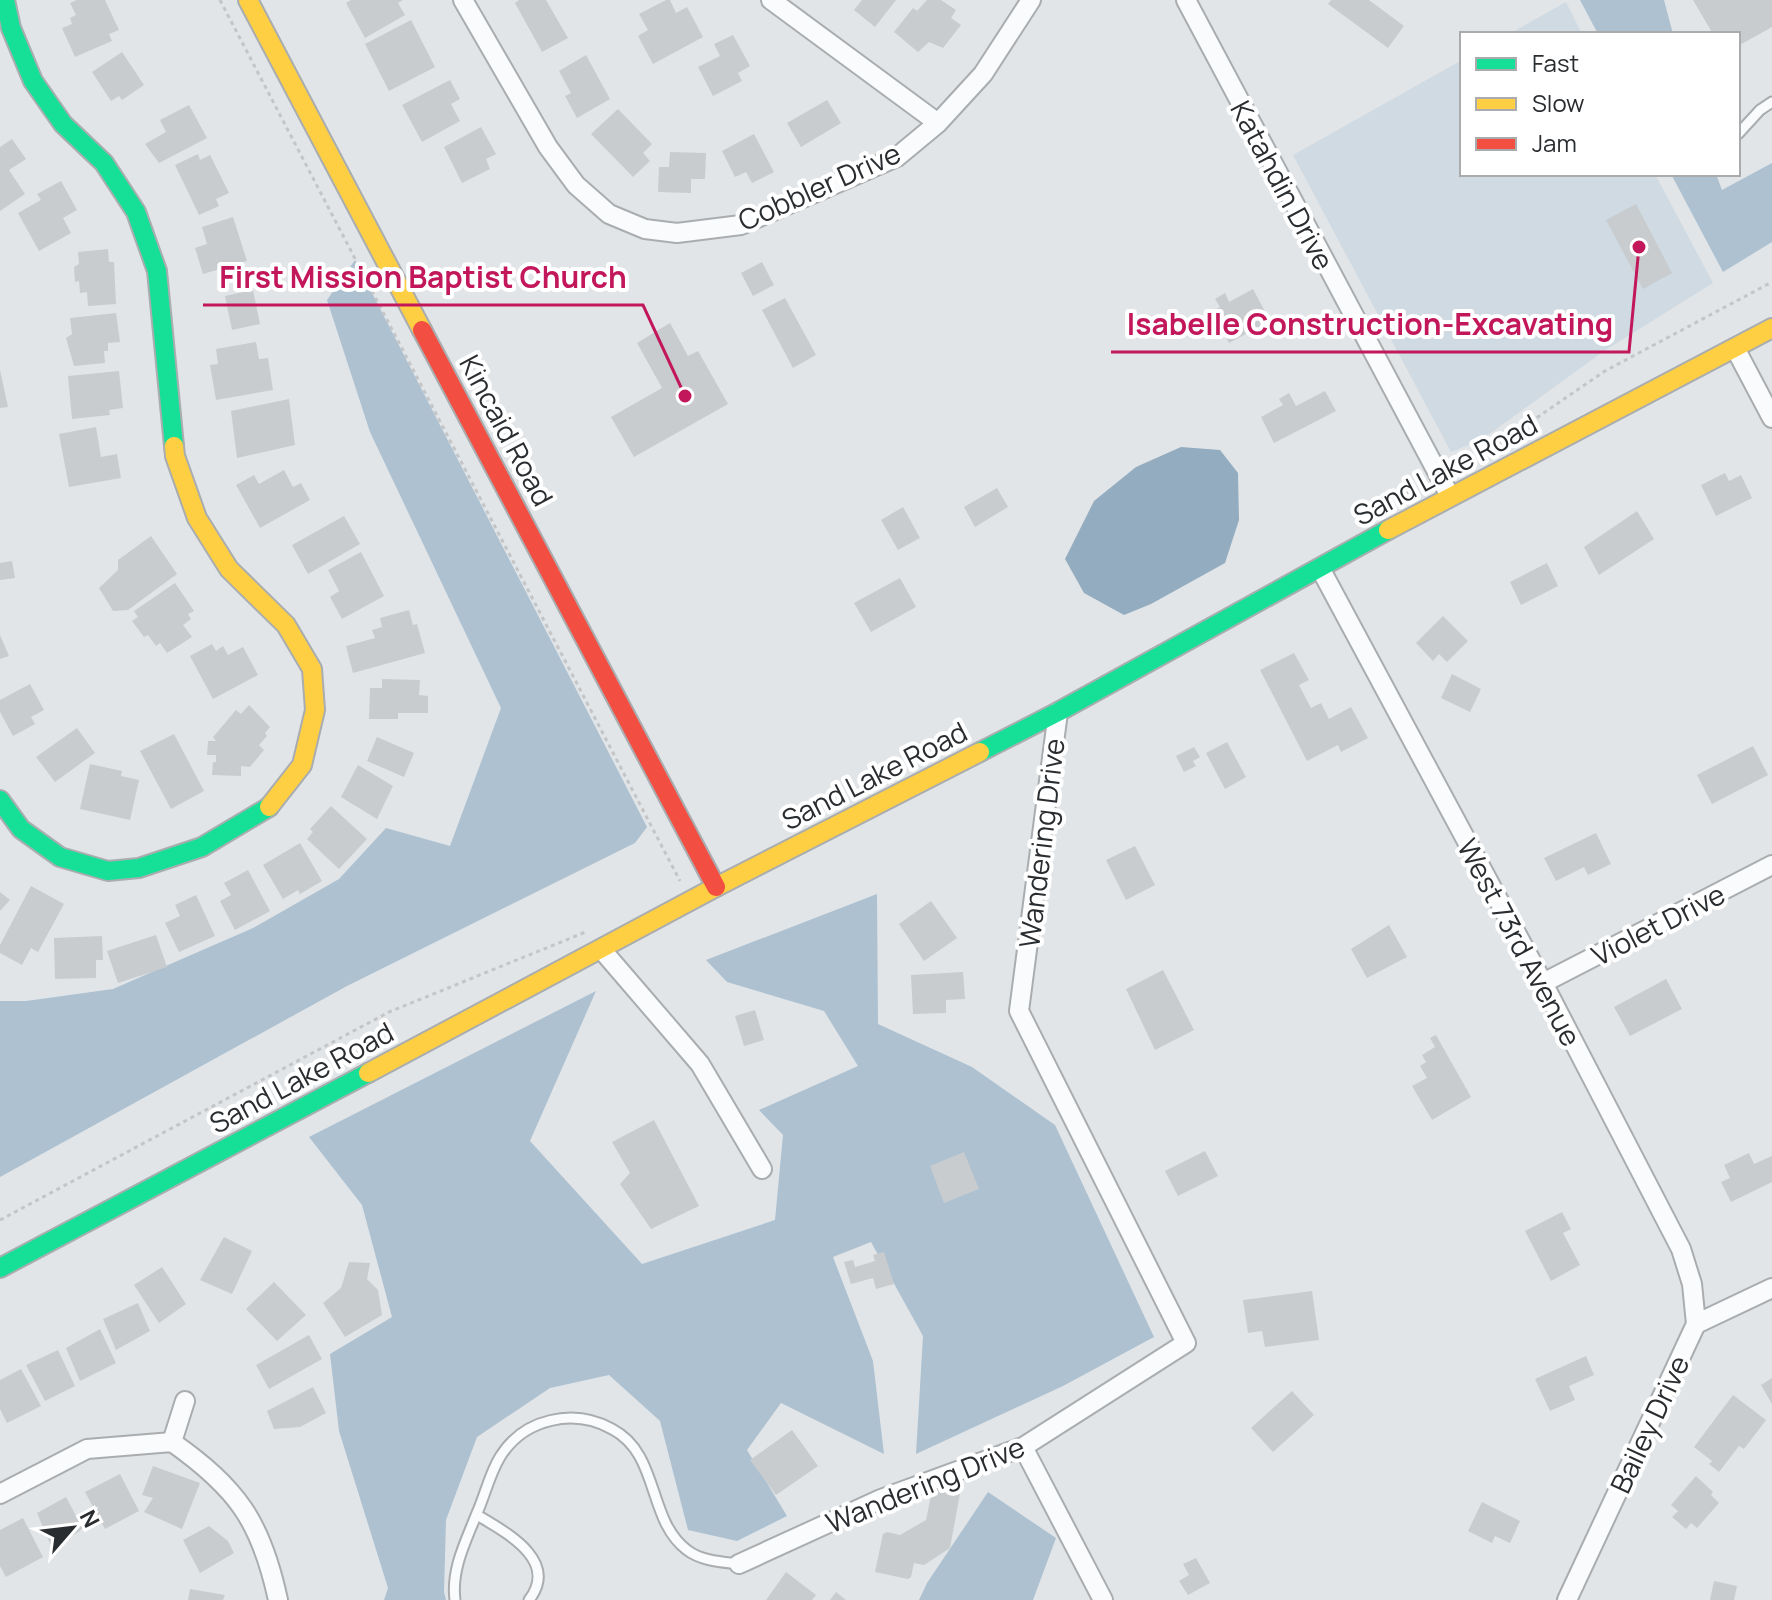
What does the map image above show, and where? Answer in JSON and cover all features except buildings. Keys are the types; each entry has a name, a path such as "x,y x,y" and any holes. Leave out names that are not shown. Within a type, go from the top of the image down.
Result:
{"street":[{"path":"0,800 21,829 60,857 108,871 139,868 202,847 268,809 302,765 315,710 312,669 286,625 229,569 197,518 175,456 157,271 136,212 104,163 63,124 33,81 11,28 5,0"},
{"name":"Kincaid Road","path":"248,0 716,887"},
{"name":"Cobbler Drive","path":"463,0 548,147 576,185 609,214 645,229 677,233 741,225 897,157 938,123 983,74 1031,0"},
{"path":"771,0 938,123"},
{"name":"Katahdin Drive","path":"1186,0 1450,496"},
{"name":"Sand Lake Road","path":"0,1268 716,887 1058,712 1450,496 1772,328"},
{"path":"1735,348 1772,418"},
{"name":"West 73rd Avenue","path":"1320,568 1543,983 1681,1249 1692,1284 1696,1324"},
{"name":"Wandering Drive","path":"739,1564 881,1499 1023,1447 1186,1343 1019,1011 1058,712"},
{"name":"Violet Drive","path":"1543,983 1772,865"},
{"path":"602,950 700,1064 762,1169"},
{"name":"Bailey Drive","path":"1567,1600 1696,1324 1772,1288"},
{"path":"172,1442 185,1401"},
{"path":"0,1494 87,1449 172,1442 209,1469 246,1511 270,1562 278,1600"},
{"path":"1023,1447 1103,1600"}],"lane":[{"path":"1740,132 1772,102"},
{"name":"Wandering Drive","path":"455,1600 453,1582 500,1457 517,1435 545,1421 584,1418 615,1429 635,1449 650,1473 671,1534 689,1552 712,1560 739,1564"},
{"path":"477,1515 518,1540 533,1558 537,1581 529,1600"}],"path":[{"path":"220,0 680,881 705,867"},
{"path":"1397,499 1510,436 1605,371 1772,282"},
{"path":"0,1220 389,1012 591,930"}],"shaded area":[{"path":"1580,0 1664,0 1672,32 1597,32"},
{"path":"1566,2 1581,32 1513,32"},
{"path":"1460,61 1460,176 1656,176 1713,283 1604,351 1481,440 1451,452 1293,155"},
{"path":"1772,163 1772,242 1723,272 1672,176 1717,176 1722,190"},
{"path":"355,260 647,827 635,843 347,986 0,1177 0,1001 26,1001 113,989 253,928 339,879 386,828 450,846 501,708 370,432 327,300"},
{"path":"1181,447 1220,450 1238,473 1239,520 1225,563 1151,604 1124,615 1084,593 1065,559 1094,501 1136,467"},
{"path":"877,894 878,1024 972,1067 1055,1125 1154,1337 1063,1386 916,1454 923,1336 871,1242 833,1257 873,1361 884,1454 781,1403 747,1450 787,1516 737,1541 688,1530 660,1421 609,1375 550,1388 477,1437 446,1520 446,1600 384,1600 388,1588 339,1431 330,1354 392,1317 362,1205 309,1137 596,991 530,1141 642,1264 775,1220 783,1135 759,1110 858,1066 824,1011 727,982 706,960"},
{"path":"988,1492 1056,1538 1033,1600 919,1600 927,1583"}],"traffic: fast":[{"path":"5,0 11,28 33,81 63,124 104,163 136,212 157,271 174,446"},
{"path":"980,752 1388,530"},
{"path":"0,800 21,829 60,857 108,871 139,868 202,847 269,807"},
{"path":"0,1268 368,1073"}],"traffic: slow":[{"path":"248,0 422,330"},
{"path":"1388,530 1772,328"},
{"path":"174,446 197,518 229,569 286,625 312,669 315,710 302,765 269,807"},
{"path":"368,1073 716,887 980,752"}],"traffic: jam":[{"path":"422,330 716,887"}],"place":[{"name":"Isabelle Construction-Excavating","path":"1639,247"},
{"name":"First Mission Baptist Church","path":"685,396"}]}
